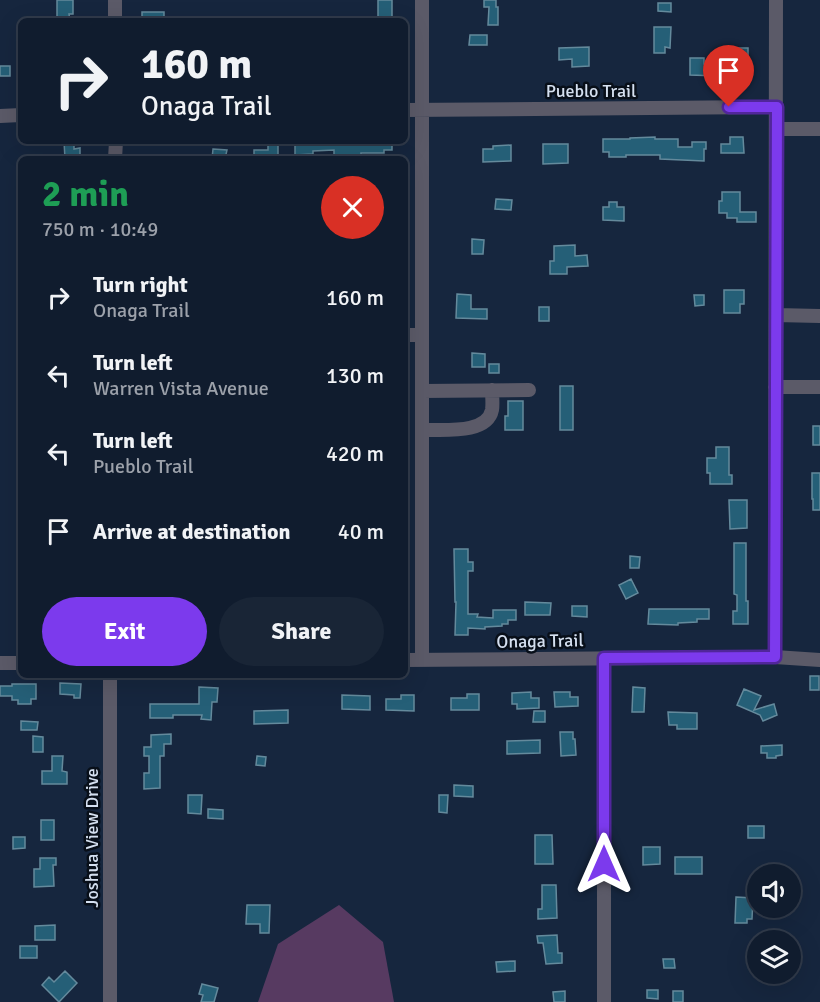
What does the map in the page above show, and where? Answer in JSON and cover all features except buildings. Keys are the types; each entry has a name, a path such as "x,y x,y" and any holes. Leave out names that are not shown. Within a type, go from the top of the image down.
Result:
{"street":[{"path":"115,0 115,18"},
{"path":"422,0 422,660"},
{"path":"775,657 776,0"},
{"name":"Pueblo Trail","path":"408,110 777,107"},
{"path":"0,116 18,115"},
{"path":"777,129 820,129"},
{"path":"776,315 820,316"},
{"path":"408,335 422,335"},
{"path":"775,387 820,387"},
{"path":"422,430 474,428 486,421 492,411 492,390"},
{"path":"422,391 529,390"},
{"name":"Onaga Trail","path":"408,660 775,657 820,660"},
{"path":"604,658 604,1002"},
{"path":"0,663 18,663"},
{"name":"Joshua View Drive","path":"110,678 110,1002"}],"shaded area":[{"path":"339,905 383,942 394,1002 258,1002 278,944"}],"route":[{"path":"604,864 604,658 775,657 777,107 729,107"}]}
